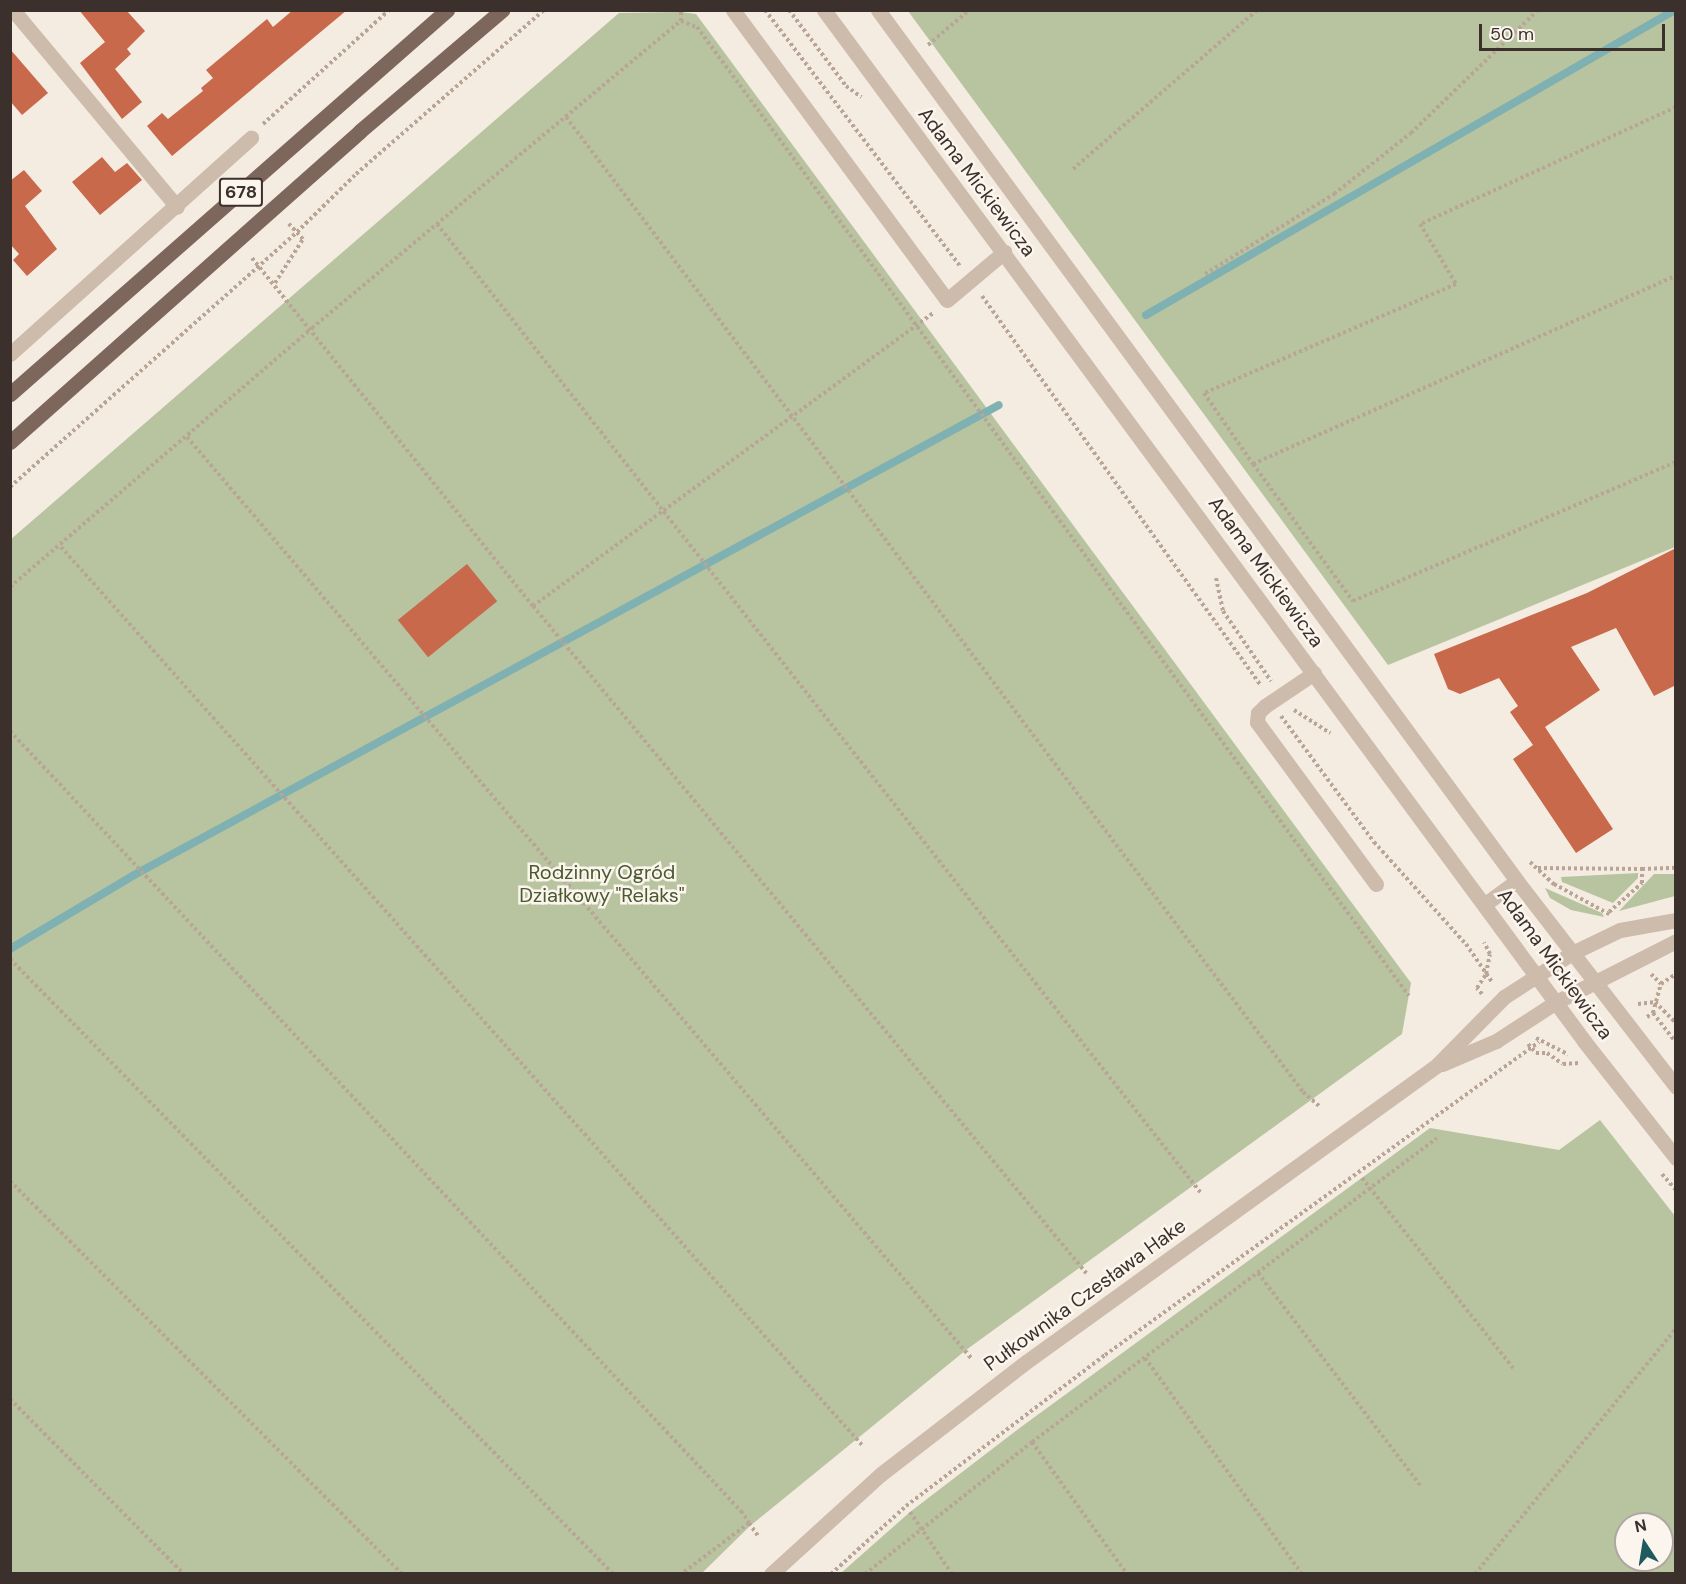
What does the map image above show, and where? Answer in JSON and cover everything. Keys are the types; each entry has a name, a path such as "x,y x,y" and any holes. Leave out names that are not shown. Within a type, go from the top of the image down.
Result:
{"main road":[{"name":"678","path":"10,394 447,10"},
{"name":"678","path":"10,442 342,146 502,10"}],"street":[{"path":"13,10 177,207"},
{"path":"733,10 947,300 1004,252"},
{"name":"Adama Mickiewicza","path":"824,10 1556,1002 1676,1158"},
{"name":"Adama Mickiewicza","path":"878,10 1517,881 1676,1087"},
{"path":"10,354 177,207 251,138"},
{"path":"1314,673 1258,713 1257,722 1376,884"},
{"path":"1485,904 1517,881"},
{"name":"Pułkownika Czesława Hake","path":"771,1574 882,1474 1026,1362 1436,1066 1504,997 1572,952 1620,930 1676,920"},
{"name":"Pułkownika Czesława Hake","path":"1436,1066 1496,1041 1556,1002 1676,941"}],"path":[{"path":"251,138 280,105 389,10"},
{"path":"10,487 297,232 326,201 544,10"},
{"path":"681,10 681,21"},
{"path":"765,10 970,280 1276,699 1374,842 1466,944 1504,997"},
{"path":"789,10 846,86 868,102"},
{"path":"931,42 969,10"},
{"path":"1073,169 1257,10"},
{"path":"1205,274 1334,194 1411,133 1538,10"},
{"path":"10,587 61,547 312,328 681,21"},
{"path":"681,21 698,27 916,329 1409,996"},
{"path":"1676,107 1420,224 1456,284 1204,393 1252,464 1353,601 1676,462"},
{"path":"566,117 1304,1092 1320,1107"},
{"path":"275,283 303,239 289,224"},
{"path":"437,224 1200,1192"},
{"path":"252,258 312,328 533,606 1087,1274"},
{"path":"1252,464 1676,276"},
{"path":"533,606 791,415 916,329 947,300"},
{"path":"187,437 972,1359"},
{"path":"61,547 862,1445"},
{"path":"1210,569 1217,579 1223,611 1276,699 1329,731 1336,741"},
{"path":"10,731 749,1523 758,1536"},
{"path":"1537,868 1676,868"},
{"path":"1608,913 1642,883 1642,869"},
{"path":"1477,932 1490,954 1486,974 1477,988"},
{"path":"10,958 613,1574"},
{"path":"1653,1013 1660,984 1676,974"},
{"path":"831,1574 906,1506 1105,1354 1539,1042 1524,1023"},
{"path":"865,1574 1032,1442 1437,1138"},
{"path":"1362,1178 1513,1368"},
{"path":"10,1181 402,1574"},
{"path":"1258,1273 1420,1485"},
{"path":"1475,1574 1676,1328"},
{"path":"1145,1358 1302,1574"},
{"path":"10,1399 184,1574"},
{"path":"1032,1442 1127,1574"},
{"path":"910,1512 952,1574"},
{"path":"681,1574 749,1523"}],"green space":[{"path":"908,11 1675,11 1675,547 1388,665"},
{"name":"Rodzinny Ogród Działkowy \"Relaks\"","path":"619,13 696,14 1411,983 1402,1034 966,1350 750,1526 702,1573 11,1573 10,540"},
{"path":"1638,873 1638,878 1613,903 1562,882 1561,877"},
{"path":"1654,874 1675,874 1675,896 1619,911"},
{"path":"1545,888 1602,913 1604,917 1571,910 1550,898"},
{"path":"1600,1120 1675,1216 1675,1573 841,1573 910,1512 1021,1427 1430,1128 1559,1150"}],"building":[{"path":"79,10 126,10 145,31 127,49 131,54 115,69 142,102 122,119 80,63 105,42"},
{"path":"293,10 347,10 172,156 147,126 162,113 168,119 203,91 201,88 213,78 206,70 267,19 273,27"},
{"path":"10,49 48,93 22,115 10,101"},
{"path":"102,157 115,172 127,163 142,180 100,215 72,182"},
{"path":"24,170 42,191 25,206 57,249 27,276 13,260 19,254 10,244 10,181"},
{"path":"1676,548 1676,685 1654,696 1616,628 1571,647 1600,690 1545,727 1613,829 1576,853 1513,759 1533,745 1510,712 1518,706 1499,678 1460,694 1448,689 1434,654 1587,593"},
{"path":"467,564 497,601 428,657 398,620"}],"waterway":[{"path":"1146,315 1675,10"},
{"path":"10,949 134,875 999,405"}]}
